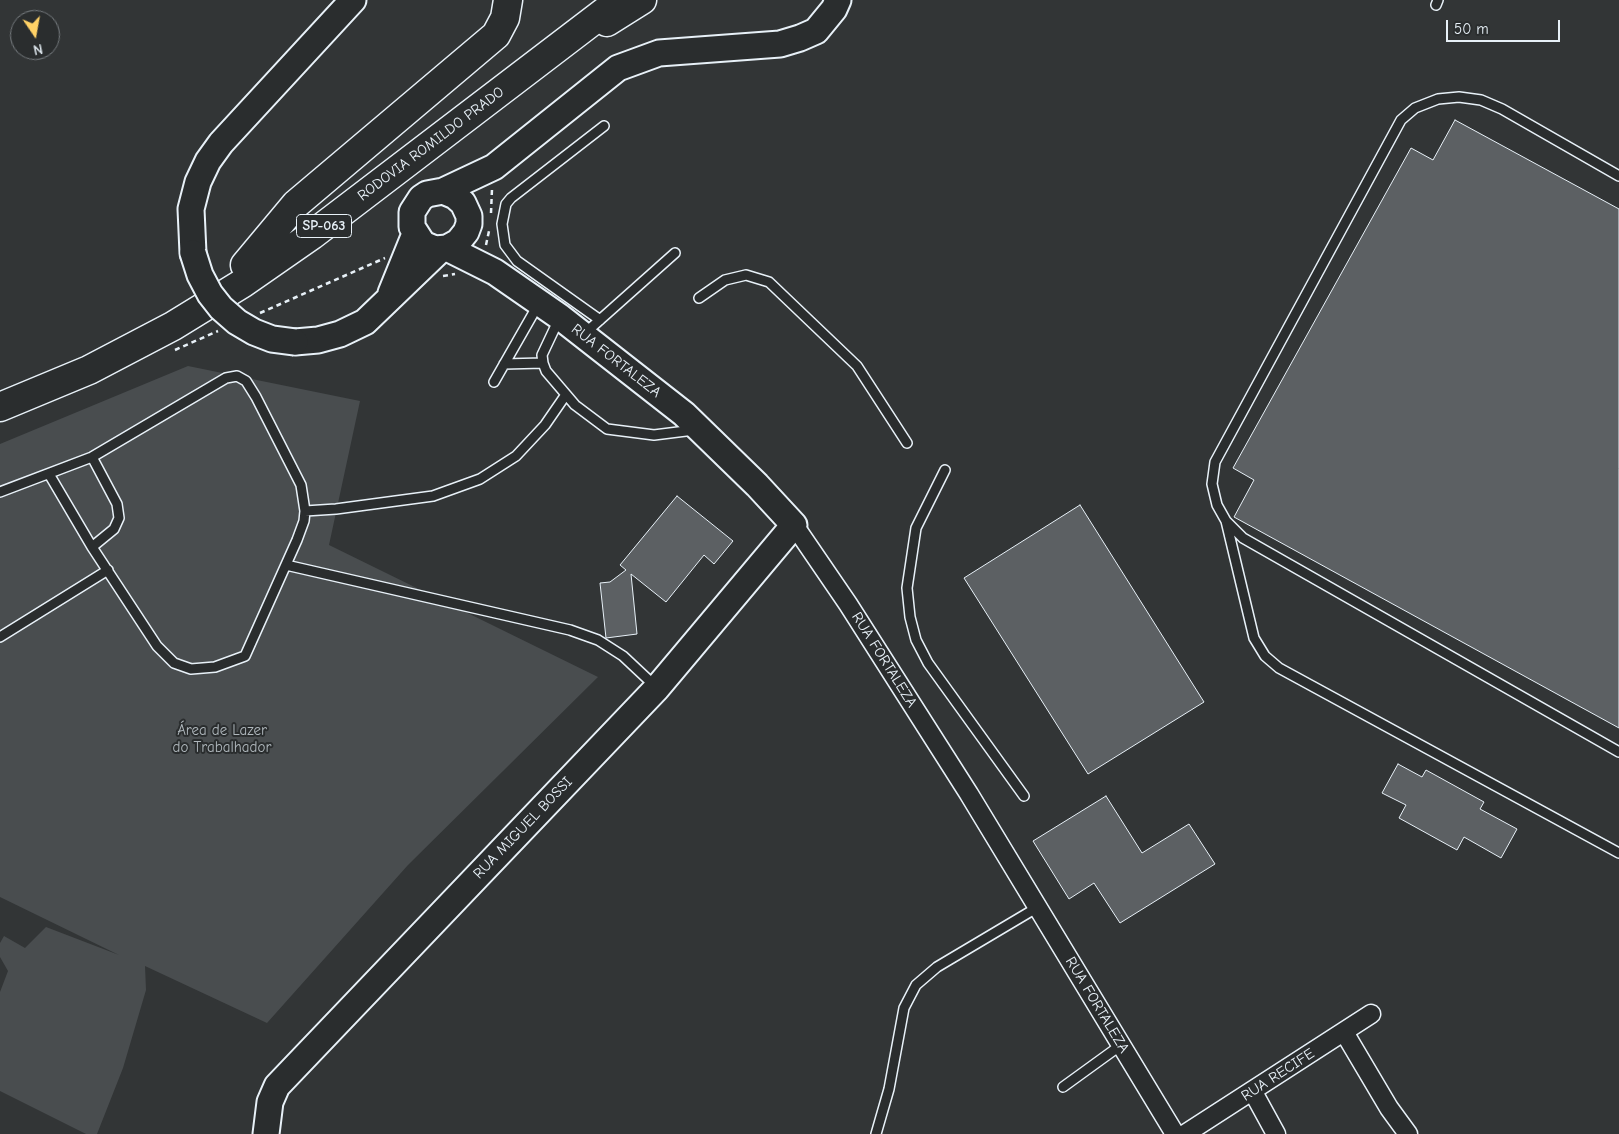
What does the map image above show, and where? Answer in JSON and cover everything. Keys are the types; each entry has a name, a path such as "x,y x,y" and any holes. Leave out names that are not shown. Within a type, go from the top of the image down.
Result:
{"main road":[{"path":"353,0 221,143 208,162 198,182 191,209 193,253 200,275 210,294 232,318 254,332 272,339 295,342 318,340 340,334 365,322 386,304 412,264 415,234 411,219 416,204 427,194 493,176 618,68 659,53 780,44 800,38 816,31 834,10 838,0"},
{"path":"244,265 296,204 496,35 505,18 508,0"},
{"name":"RODOVIA ROMILDO PRADO","path":"0,395 86,361 168,318 422,142 607,0"},
{"name":"RODOVIA ROMILDO PRADO","path":"0,407 89,370 173,326 243,283 312,235 620,0"},
{"path":"551,53 642,0"},
{"path":"481,239 493,176"},
{"path":"443,191 463,202 481,239"},
{"path":"412,264 458,242 466,232 481,239"},
{"path":"415,234 423,244 444,248"},
{"name":"RUA FORTALEZA","path":"481,239 540,303 560,317 592,328 757,485 794,525"},
{"name":"RUA MIGUEL BOSSI","path":"266,1134 270,1102 277,1086 658,688 794,525"}],"street":[{"name":"RUA FORTALEZA","path":"794,525 848,604 1038,907 1175,1134"},
{"name":"RUA RECIFE","path":"1185,1134 1253,1092 1371,1014"},
{"path":"1344,1032 1389,1108 1408,1134"},
{"path":"1253,1092 1276,1134"}],"lane":[{"path":"1619,176 1502,109 1480,100 1459,97 1438,99 1415,108 1401,120 1215,462 1212,484 1217,505 1226,521 1243,538 1619,752"},
{"path":"604,126 511,198 506,204 502,224 505,245 517,261 592,328 676,253"},
{"path":"699,298 725,280 746,275 769,282 857,366 907,443"},
{"path":"494,382 540,303"},
{"path":"560,317 542,355 542,364 565,396 607,429 654,435 700,430"},
{"path":"504,364 542,364"},
{"path":"0,492 92,457 226,378 236,376 246,381 301,485 305,511 304,521 246,656 215,666 191,669 174,663 157,646 92,547 49,474"},
{"path":"305,511 336,509 433,496 480,479 516,456 546,425 565,396"},
{"path":"92,457 117,504 119,518 114,530 92,547"},
{"path":"945,470 916,528 907,588 910,617 916,640 928,663 1024,796"},
{"path":"1226,521 1254,638 1265,656 1279,668 1619,853"},
{"path":"286,565 570,630 598,640 623,656 658,688"},
{"path":"0,637 108,570"},
{"path":"876,1134 889,1089 904,1008 916,985 936,967 1038,907"},
{"path":"1064,1087 1121,1045"}],"path":[{"path":"258,314 381,259 396,256 436,276 464,273 481,239 493,176"},
{"path":"170,352 223,329"}],"green space":[{"name":"Área de Lazer do Trabalhador","path":"188,366 360,401 329,545 598,677 408,865 267,1023 145,966 146,990 123,1068 97,1134 86,1134 0,1091 0,992 8,971 0,957 0,943 4,936 25,948 46,927 119,955 0,897 0,444"}],"building":[{"path":"1455,120 1619,209 1619,728 1234,517 1254,480 1233,468 1411,148 1433,160"},
{"path":"677,496 733,541 714,564 704,555 666,602 631,574 637,634 606,638 600,583 610,582 626,570 620,565"},
{"path":"1080,505 1204,702 1088,774 964,578"},
{"path":"1398,764 1422,777 1426,770 1484,802 1480,809 1517,829 1501,858 1464,837 1457,850 1399,818 1406,805 1382,793"},
{"path":"1106,796 1142,853 1189,824 1215,864 1120,923 1094,883 1069,899 1033,841"}]}
